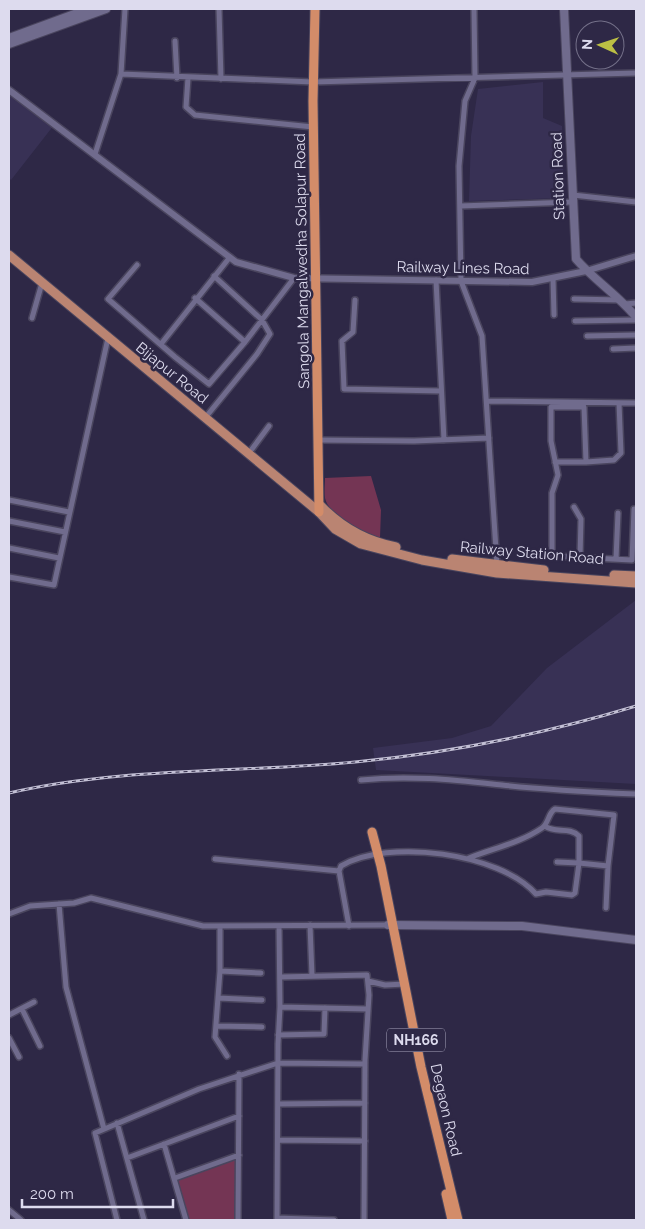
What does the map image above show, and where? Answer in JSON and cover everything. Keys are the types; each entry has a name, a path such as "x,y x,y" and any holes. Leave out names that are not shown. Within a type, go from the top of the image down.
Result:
{"highway":[{"name":"Sangola Mangalwedha Solapur Road","path":"315,9 313,127 319,508"},
{"name":"Degaon Road","path":"372,832 377,866 391,924 427,1122 452,1220"},
{"name":"Degaon Road","path":"402,985 458,1220"}],"main road":[{"path":"9,38 88,9"},
{"path":"9,44 106,9"},
{"name":"Station Road","path":"564,9 576,259 586,271 622,302 636,319"},
{"path":"9,248 206,416 252,449 319,508"},
{"name":"Bijapur Road","path":"9,255 108,338 319,508"},
{"name":"Railway Station Road","path":"319,508 335,529 367,546 422,560 497,570 636,582"},
{"name":"Railway Station Road","path":"497,570 636,576"},
{"path":"391,924 522,926 636,940"}],"street":[{"path":"95,154 120,74 125,9"},
{"path":"219,9 221,79"},
{"path":"474,9 475,78 465,101 459,166 462,281 482,336 497,570"},
{"path":"175,41 177,78"},
{"path":"120,74 177,78 313,82 636,73"},
{"path":"188,78 186,107 195,115 313,127"},
{"name":"Railway Lines Road","path":"9,90 236,262 294,278 532,282 586,271 636,256"},
{"path":"460,206 573,199 636,202"},
{"path":"161,344 195,298 230,257"},
{"path":"136,265 108,299 209,384 245,342 294,278"},
{"path":"206,416 257,354 270,334 262,320 214,276"},
{"path":"553,278 554,315"},
{"path":"436,280 444,440"},
{"path":"32,318 42,283"},
{"path":"195,298 245,342"},
{"path":"574,298 636,303"},
{"path":"355,300 354,332 342,341 344,389 441,391"},
{"path":"575,321 636,319"},
{"path":"587,336 636,335"},
{"path":"9,578 54,585 108,338"},
{"path":"613,349 636,348"},
{"path":"487,401 636,403"},
{"path":"555,462 614,460 621,453 619,403"},
{"path":"586,462 584,407 551,406 551,441 558,475 552,493 552,556 632,560 634,509 636,509"},
{"path":"252,449 268,426"},
{"path":"318,440 488,438"},
{"path":"9,500 69,512"},
{"path":"574,507 581,519 580,557"},
{"path":"616,559 618,513"},
{"path":"9,521 65,532"},
{"path":"9,548 60,558"},
{"path":"361,780 391,777 436,777 552,790 636,794"},
{"path":"469,858 514,843 545,826 551,811 555,809 614,815 608,866 606,908"},
{"path":"349,926 340,871 345,864 408,852 469,858 504,870 529,885 536,894 575,893 580,842 577,833 571,830 548,829 545,826"},
{"path":"215,859 340,871"},
{"path":"557,862 608,866"},
{"path":"9,914 30,906 74,904 91,898 203,926 349,926 391,924"},
{"path":"59,904 66,987 104,1129"},
{"path":"310,925 312,976"},
{"path":"220,926 220,971 215,1037 227,1056"},
{"path":"279,926 280,1007 278,1035 277,1219 334,1220"},
{"path":"220,971 261,973"},
{"path":"280,977 367,975 368,1009 364,1064 364,1220"},
{"path":"368,981 385,985 402,985"},
{"path":"218,998 262,1000"},
{"path":"9,1014 34,1002"},
{"path":"280,1007 368,1009"},
{"path":"22,1008 40,1046"},
{"path":"278,1035 324,1034 325,1008"},
{"path":"216,1026 262,1027"},
{"path":"9,1038 19,1057"},
{"path":"116,1220 95,1133 239,1074 278,1063 364,1064"},
{"path":"238,1220 239,1074"},
{"path":"278,1104 365,1103"},
{"path":"127,1158 239,1116"},
{"path":"117,1123 144,1220"},
{"path":"278,1140 364,1141"},
{"path":"164,1144 186,1220"},
{"path":"175,1178 239,1155"},
{"path":"10,1211 14,1220"},
{"path":"10,1211 21,1220"}],"shaded area":[{"path":"543,82 543,118 562,126 564,198 469,201 471,136 478,89"},
{"path":"9,91 54,125 11,180 9,178"},
{"path":"371,476 381,510 380,538 357,529 348,523 333,511 325,498 325,478"},
{"path":"636,600 636,784 376,770 373,748 452,738 491,726 547,668"},
{"path":"237,1157 236,1220 188,1220 177,1179"}],"railway":[{"path":"9,793 52,785 138,775 312,765 391,758 461,748 532,734 636,706"}]}
